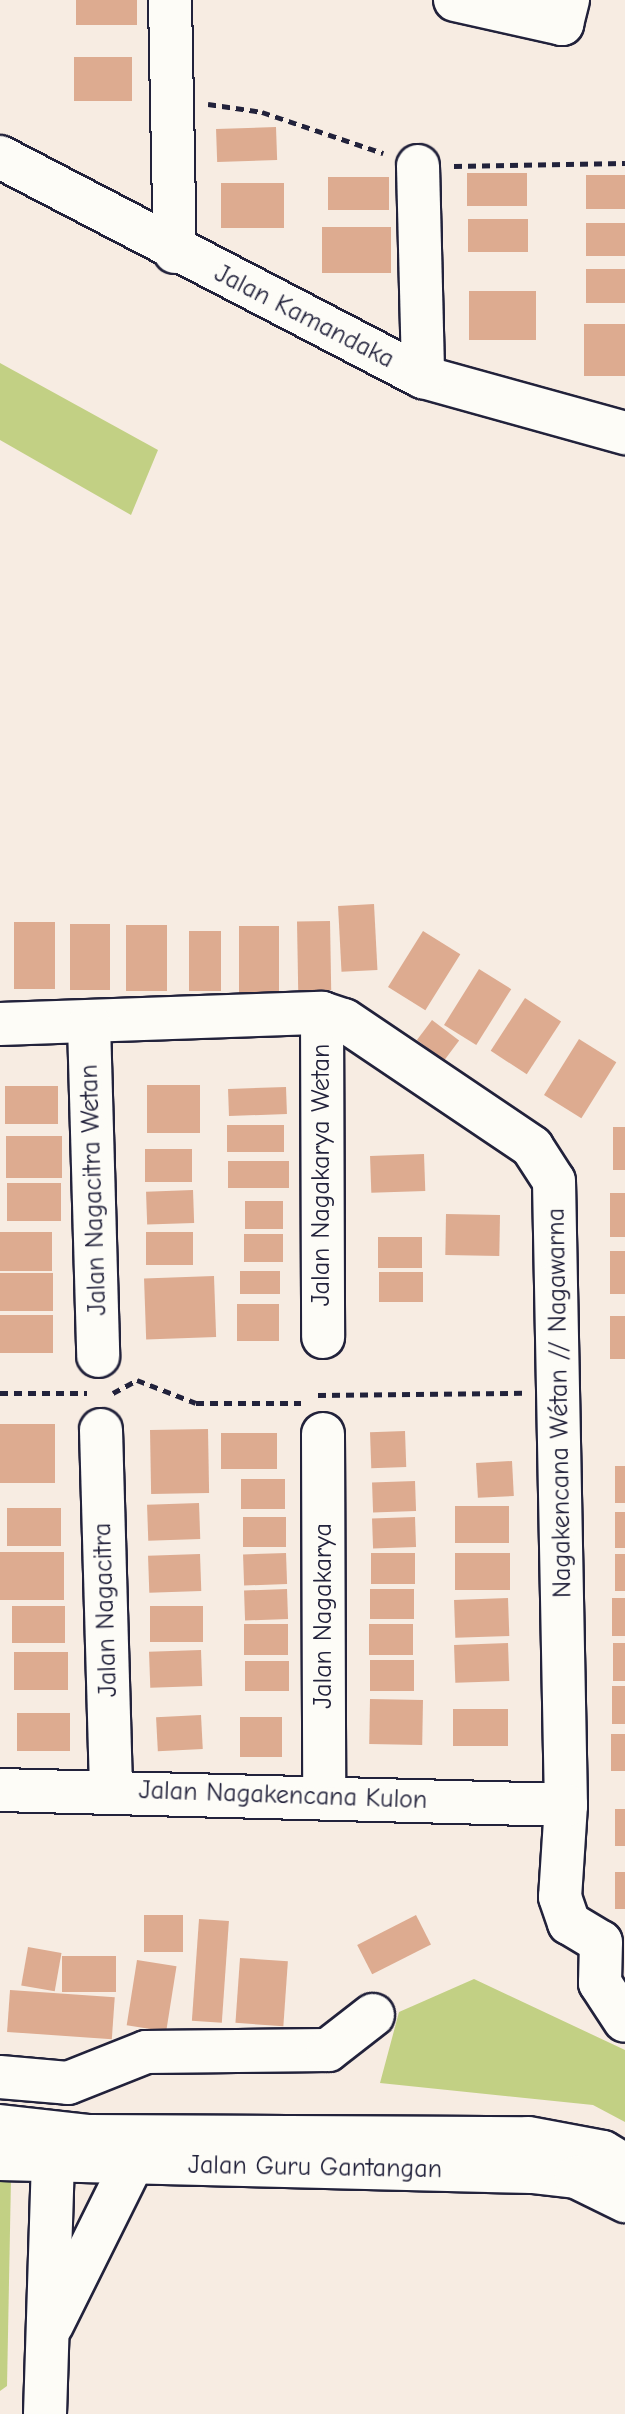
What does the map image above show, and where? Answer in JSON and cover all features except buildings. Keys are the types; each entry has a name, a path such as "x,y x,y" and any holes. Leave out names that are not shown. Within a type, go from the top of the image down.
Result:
{"street":[{"path":"170,0 175,252"},
{"path":"455,0 562,24 568,0"},
{"name":"Jalan Kamandaka","path":"0,157 175,252 423,377 625,433"},
{"path":"418,166 423,377"},
{"name":"Nagakencana Wétan // Nagawarna","path":"0,1024 89,1024 322,1013 344,1020 532,1147 554,1181 562,1393 566,1805 562,1912 601,1942 600,1983 625,2021"},
{"name":"Jalan Nagakarya Wetan","path":"322,1013 323,1337"},
{"name":"Jalan Nagacitra Wetan","path":"89,1024 98,1356"},
{"name":"Jalan Nagacitra","path":"101,1430 111,1790"},
{"name":"Jalan Nagakarya","path":"323,1434 324,1798"},
{"name":"Jalan Nagakencana Kulon","path":"0,1790 111,1790 566,1805"},
{"path":"0,2077 68,2083 146,2052 328,2050 373,2015"},
{"name":"Jalan Guru Gantangan","path":"0,2126 89,2136 528,2138 603,2152 625,2165"},
{"name":"Jalan Guru Gantangan","path":"0,2159 53,2165 532,2172 576,2177 625,2201"},
{"path":"45,2414 52,2326 53,2165"},
{"path":"52,2326 131,2166"}],"path":[{"path":"323,1337 323,1434"},
{"path":"0,1393 120,1393 137,1380 196,1403 298,1404 323,1393 562,1393"}],"green space":[{"path":"0,363 158,450 131,515 0,440"},
{"path":"474,1979 625,2050 625,2122 593,2105 380,2083 399,2012"},
{"path":"0,2178 11,2178 7,2386 0,2391"}]}
